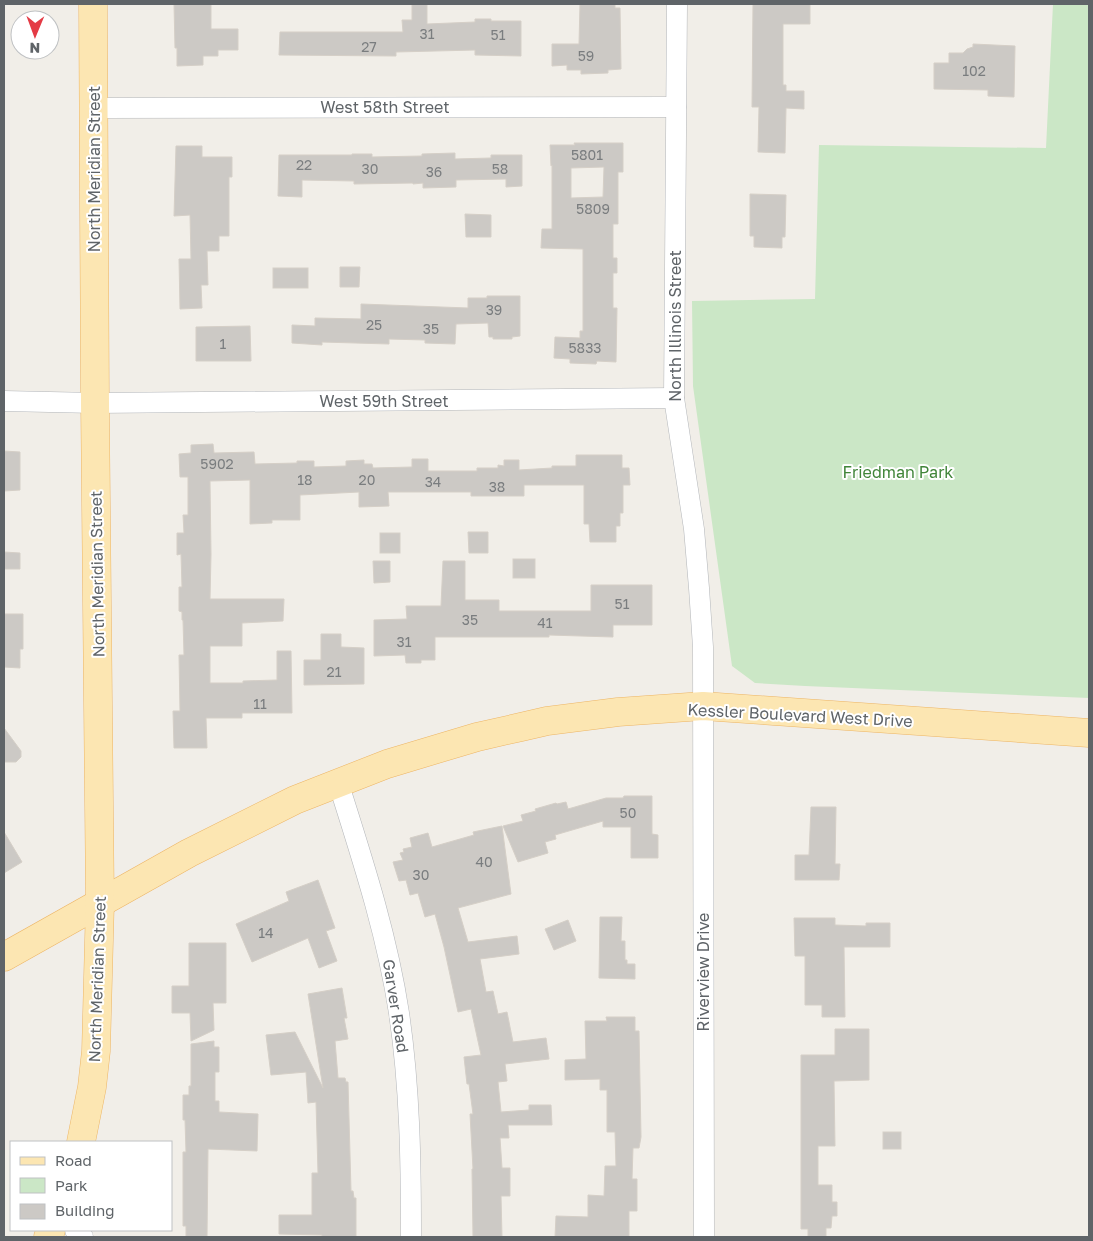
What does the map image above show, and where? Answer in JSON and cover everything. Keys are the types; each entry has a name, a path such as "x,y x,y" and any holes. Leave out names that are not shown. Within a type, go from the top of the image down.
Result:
{"main road":[{"name":"North Meridian Street","path":"81,1141 92,1088 96,1056 100,903 95,403 94,4"},
{"name":"Kessler Boulevard West Drive","path":"4,957 189,853 254,819 338,782 434,749 530,725 618,712 703,706 1089,733"}],"street":[{"name":"North Illinois Street","path":"677,4 674,398 697,558 703,647 703,706"},
{"name":"West 58th Street","path":"94,108 676,106"},
{"name":"West 59th Street","path":"4,401 95,403 674,398"},
{"name":"Riverview Drive","path":"703,706 704,1237"},
{"name":"Garver Road","path":"338,782 374,898 399,1012 407,1084 410,1137 411,1237"}],"green space":[{"name":"Friedman Park","path":"1053,4 1089,4 1089,698 755,683 732,666 693,386 692,301 815,299 819,145 1046,148"}],"building":[{"path":"174,4 211,4 211,29 238,29 238,50 218,50 218,56 203,56 203,65 177,66"},
{"path":"412,4 427,4 427,24 475,22 475,19 521,21 521,56 475,55 475,50 396,52 396,56 279,55 280,32 403,32 402,20 412,20"},
{"path":"580,4 615,4 615,8 620,8 621,69 608,70 608,73 581,74 581,70 567,70 567,65 552,66 552,44 579,44"},
{"path":"753,4 810,4 810,24 783,24 783,85 786,85 786,91 804,91 804,109 786,108 785,153 758,152 759,107 752,107"},
{"path":"973,44 1015,46 1014,97 988,96 988,90 934,89 934,63 949,63 949,53 963,53 973,47"},
{"path":"574,143 623,143 623,172 618,172 618,224 613,224 613,258 617,258 617,273 613,273 613,308 617,308 616,362 597,361 596,364 570,363 570,359 554,358 555,337 580,338 580,331 583,331 583,249 541,248 542,229 552,229 552,165 550,145 575,145","holes":["604,167 603,197 571,198 571,168"]},
{"path":"176,146 202,146 202,157 232,157 232,177 229,177 229,236 219,236 219,251 207,251 208,285 201,285 202,308 180,309 179,259 191,259 190,215 174,216"},
{"path":"455,153 455,159 491,158 491,155 522,155 522,186 506,187 506,179 456,180 456,187 423,188 423,183 354,184 354,181 302,180 302,197 278,196 279,155 372,154 372,157"},
{"path":"750,194 786,195 785,237 782,237 782,248 754,247 754,236 750,236"},
{"path":"465,214 491,215 491,237 466,237"},
{"path":"340,267 360,267 359,287 340,287"},
{"path":"273,268 308,268 308,288 273,288"},
{"path":"487,296 520,296 520,336 512,337 512,339 493,339 493,337 489,337 488,323 456,324 455,344 425,343 425,340 389,339 389,344 322,342 322,345 292,343 292,325 315,326 315,318 361,319 361,304 468,308 468,298 487,298"},
{"path":"250,326 251,361 196,361 196,327"},
{"path":"213,444 214,453 254,452 255,464 314,461 314,467 346,466 346,461 364,460 364,464 372,464 373,468 412,467 412,459 428,459 428,471 477,471 477,468 498,468 498,465 504,466 504,460 519,460 519,470 552,468 552,466 576,466 576,455 622,455 622,468 629,468 630,485 623,485 623,513 620,513 620,526 616,526 616,542 590,542 589,524 584,524 584,485 524,485 524,496 471,496 471,492 388,492 389,506 359,507 359,492 300,495 300,520 272,520 272,523 250,524 250,480 210,481 210,599 284,599 283,621 242,623 242,646 210,646 210,683 277,680 277,651 291,651 292,713 242,713 242,718 206,718 207,748 174,748 173,711 180,711 179,655 184,655 183,620 182,612 179,611 179,587 182,587 181,554 177,555 177,533 184,533 183,515 188,515 188,477 180,477 179,454 191,453 191,445"},
{"path":"4,451 20,452 20,490 4,491"},
{"path":"468,532 488,532 488,553 469,553"},
{"path":"380,533 400,533 400,553 380,553"},
{"path":"4,552 20,553 20,569 4,569"},
{"path":"513,559 535,559 535,578 513,578"},
{"path":"373,561 390,561 390,582 374,583"},
{"path":"443,561 465,561 465,600 499,600 499,611 591,611 591,585 652,585 652,625 613,625 613,637 549,635 549,637 435,637 435,660 421,660 421,663 406,663 405,655 374,656 374,620 407,619 406,606 441,606"},
{"path":"4,614 23,614 23,649 20,649 20,668 4,667"},
{"path":"321,634 341,634 341,647 364,648 364,684 304,685 304,660 321,660"},
{"path":"4,728 21,751 21,757 16,762 4,762"},
{"path":"624,796 652,796 652,834 658,835 658,858 631,858 631,827 603,827 603,821 555,835 556,839 545,842 548,853 518,862 503,826 523,821 521,815 556,803 566,802 568,809 606,798 623,798"},
{"path":"811,807 836,807 835,864 840,864 839,880 795,880 795,855 809,855"},
{"path":"502,826 511,894 458,908 468,942 517,936 519,954 480,959 486,992 493,991 498,1014 507,1012 513,1042 546,1038 549,1059 505,1064 507,1081 498,1082 501,1112 529,1110 529,1105 551,1105 552,1125 508,1125 509,1138 500,1138 502,1168 510,1168 510,1196 501,1196 502,1237 473,1237 473,1169 470,1114 473,1114 464,1057 481,1055 471,1009 458,1012 435,914 425,917 418,893 410,895 406,880 399,881 393,862 403,860 400,853 404,852 403,849 412,847 410,838 428,833 432,847 474,835 473,832"},
{"path":"4,832 22,862 4,873"},
{"path":"318,880 335,928 326,931 337,961 319,968 308,938 252,962 236,924 289,901 286,892"},
{"path":"600,917 622,917 621,941 625,941 625,960 627,960 627,964 635,964 635,979 599,978"},
{"path":"794,918 835,918 835,925 866,926 866,923 890,923 890,947 844,947 845,1017 822,1017 822,1005 805,1005 805,956 795,956"},
{"path":"568,920 576,941 554,950 545,929"},
{"path":"189,943 226,943 226,1003 213,1003 214,1030 191,1041 190,1013 172,1013 172,986 189,986"},
{"path":"342,988 347,1018 344,1018 348,1039 335,1041 338,1078 345,1078 346,1082 348,1082 351,1191 353,1191 354,1198 356,1198 356,1237 279,1234 279,1215 312,1215 312,1173 318,1173 316,1102 308,1103 306,1072 271,1075 266,1035 295,1032 323,1088 308,994"},
{"path":"606,1017 635,1017 635,1031 639,1031 641,1137 639,1148 633,1148 632,1179 637,1179 637,1211 629,1211 629,1237 555,1237 556,1216 588,1217 588,1195 604,1196 605,1166 616,1166 615,1132 607,1132 607,1090 600,1090 600,1079 565,1080 565,1060 586,1059 585,1021 607,1021"},
{"path":"835,1029 869,1029 869,1080 834,1081 835,1146 818,1146 818,1185 832,1185 832,1202 837,1202 837,1216 832,1216 831,1228 826,1228 826,1237 808,1237 808,1229 801,1229 801,1055 835,1055"},
{"path":"214,1041 214,1047 219,1047 219,1072 215,1072 215,1101 219,1101 219,1112 258,1114 257,1151 208,1149 207,1237 186,1237 186,1226 183,1226 183,1152 186,1152 183,1095 189,1095 189,1086 191,1086 191,1044"},
{"path":"883,1132 901,1132 901,1149 883,1149"}]}
